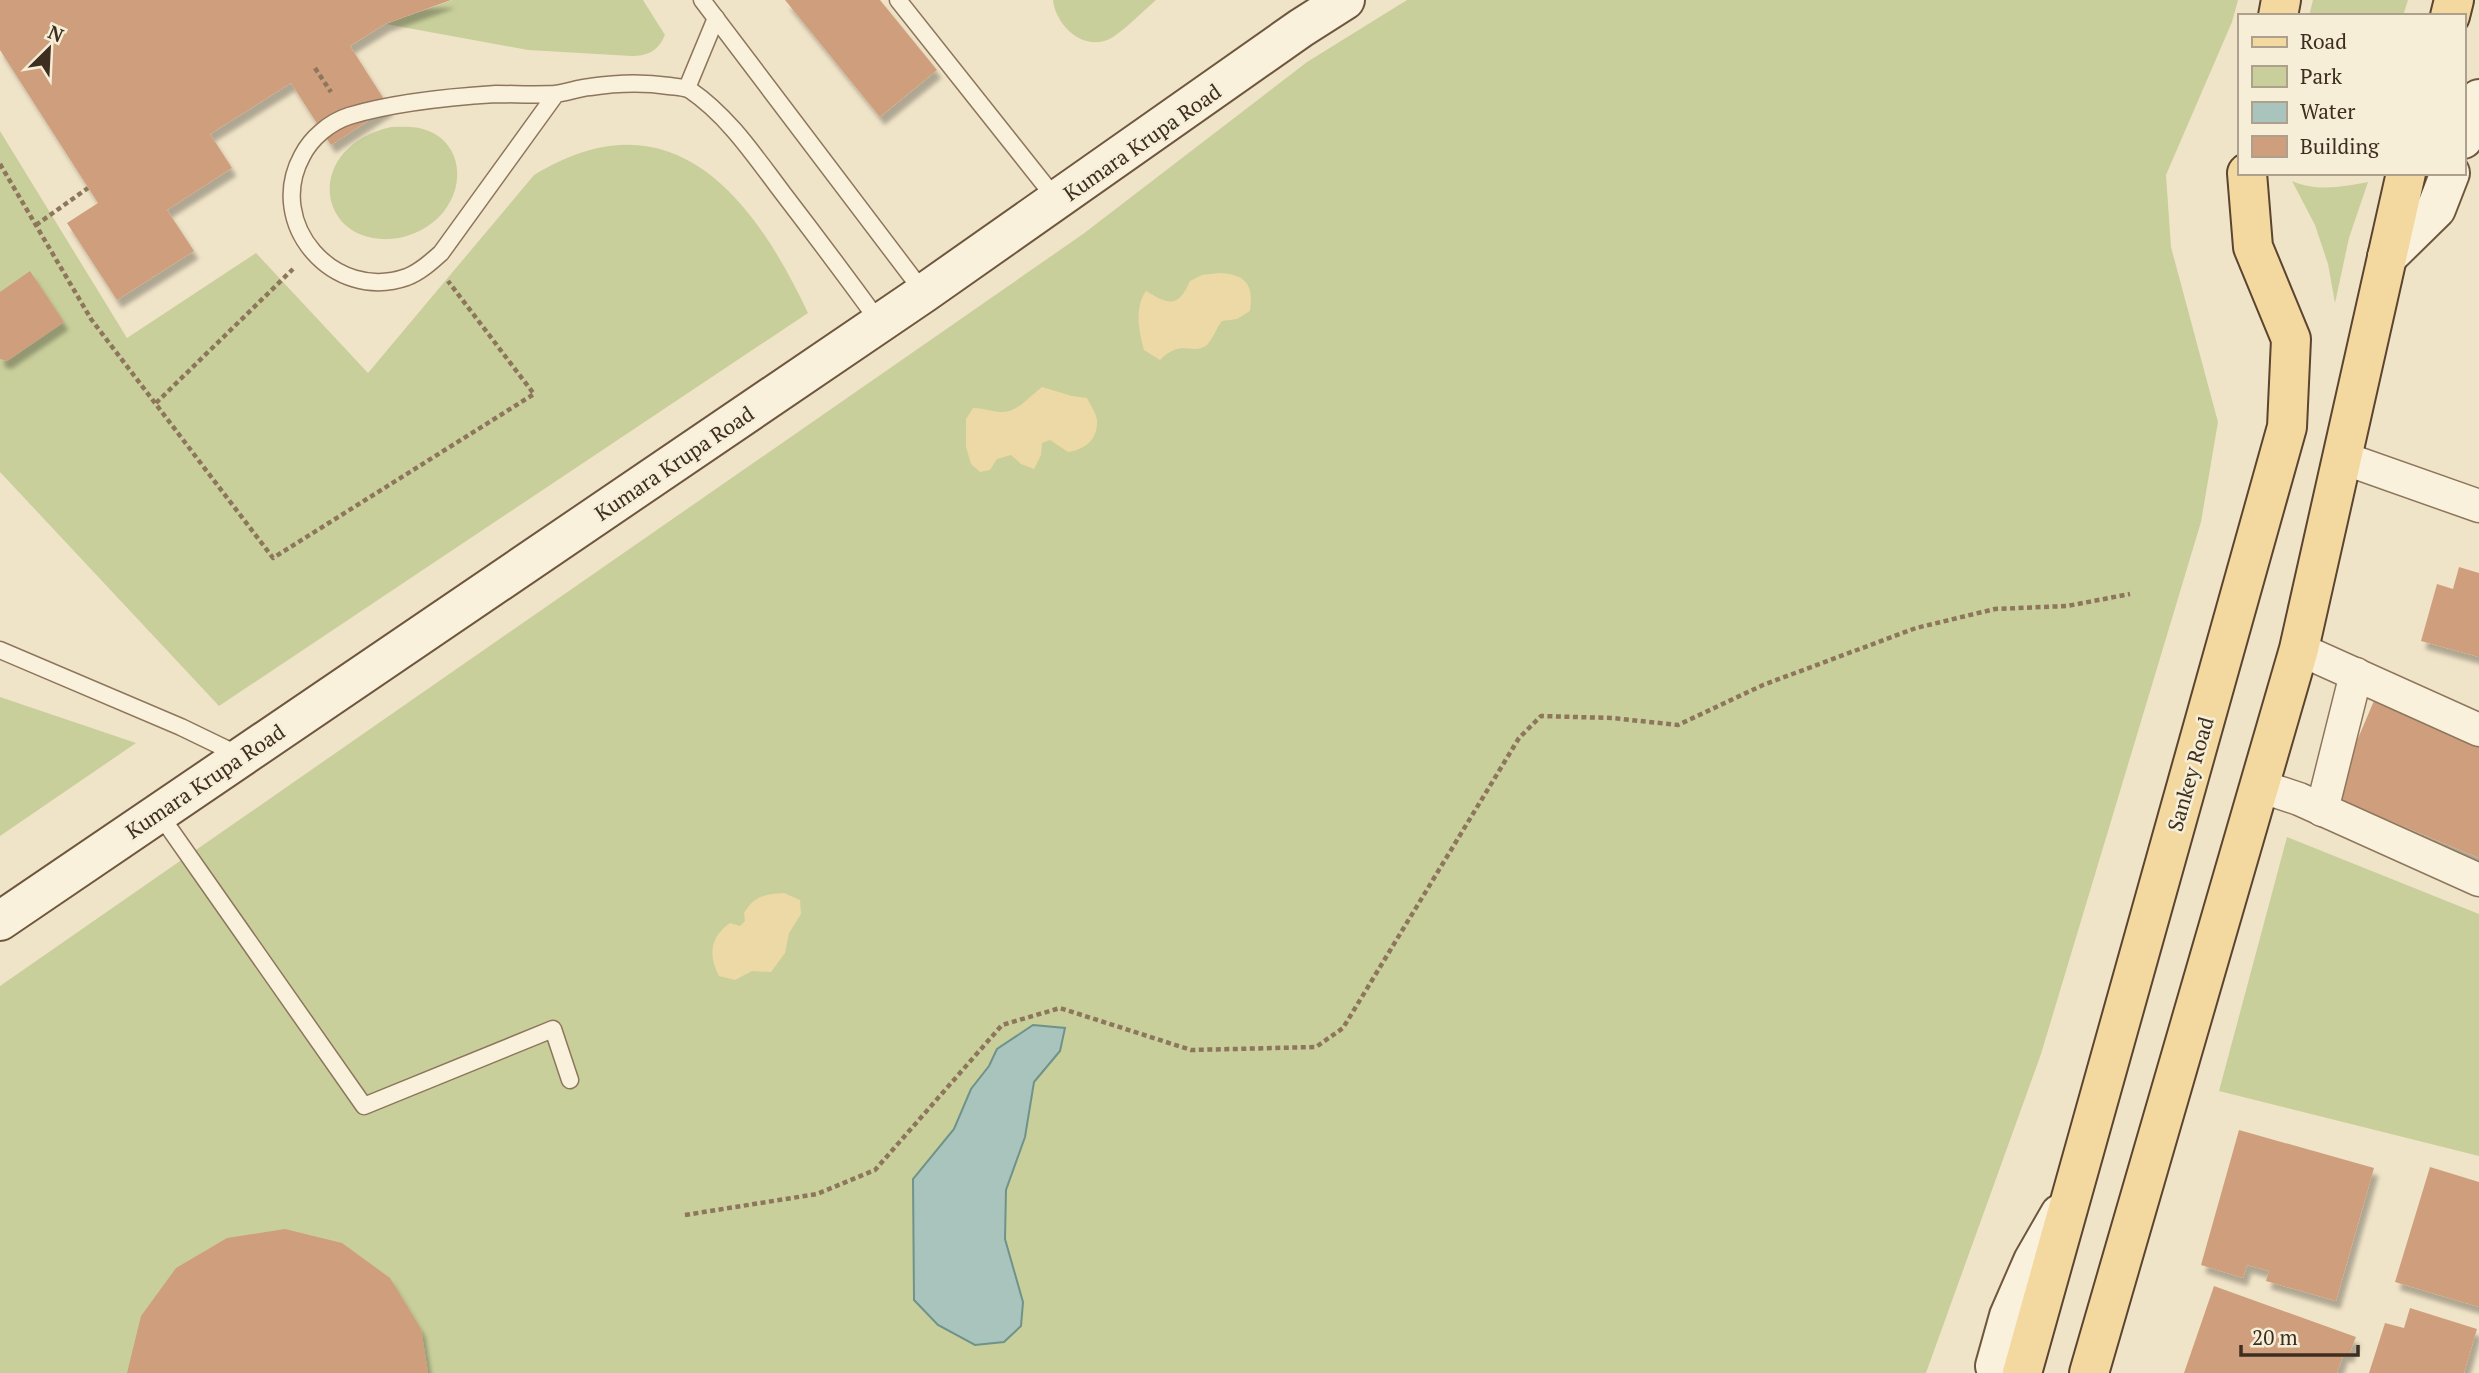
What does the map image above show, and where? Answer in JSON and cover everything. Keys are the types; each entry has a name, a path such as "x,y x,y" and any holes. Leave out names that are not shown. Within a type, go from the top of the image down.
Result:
{"main road":[{"name":"Sankey Road","path":"2009,1369 2071,1193 2287,428 2291,339 2253,247 2247,175"},
{"path":"2089,1373 2299,649 2406,175"}],"street":[{"name":"Kumara Krupa Road","path":"0,921 924,293 1301,28 1345,0"},
{"path":"2465,134 2479,99"},
{"path":"2387,257 2436,209 2449,175"},
{"path":"2343,458 2479,506"},
{"path":"2299,649 2479,730"},
{"path":"2322,810 2356,674"},
{"path":"2260,786 2322,810 2479,880"}],"lane":[{"path":"702,0 924,293"},
{"path":"898,0 1058,201"},
{"path":"687,88 716,18"},
{"path":"556,94 441,253 407,277 365,281 345,276 311,251 300,233 293,214 294,174 313,139 329,125 347,116 435,100 495,94 556,94 624,83 687,88 729,122 880,323"},
{"path":"0,650 243,756"},
{"path":"158,812 364,1106 552,1029 570,1080"}],"path":[{"path":"0,164 92,318 273,558 534,394 433,261"},
{"path":"36,225 88,188"},
{"path":"156,403 311,251"},
{"path":"685,1215 817,1194 875,1170 1002,1025 1060,1008 1191,1050 1316,1047 1343,1028 1519,738 1541,716 1612,718 1678,725 1763,685 1916,628 1995,609 2067,606 2130,594"}],"green space":[{"path":"452,0 643,0 665,35 652,52 631,56 528,50 386,24"},
{"path":"1053,0 1156,0 1113,37 1093,42 1083,40 1066,28 1055,10"},
{"path":"1407,0 2238,0 2232,22 2166,175 2171,247 2218,422 2201,522 2041,1054 1926,1373 0,1373 0,986 1083,234 1307,62"},
{"path":"2313,0 2408,0 2404,14 2310,14"},
{"path":"391,127 423,129 445,141 456,161 456,184 447,207 426,227 399,238 372,238 351,229 337,214 330,195 332,175 342,155 362,138"},
{"path":"0,131 127,338 256,253 368,373 534,175 583,152 627,145 666,151 702,169 733,196 761,230 808,313 219,706 0,472"},
{"path":"2292,181 2311,187 2339,187 2368,182 2349,238 2335,303 2328,264 2315,225"},
{"path":"0,697 136,743 0,836"},
{"path":"2287,837 2479,914 2479,1156 2219,1091"}],"sand":[{"path":"1219,273 1236,276 1246,283 1251,294 1250,311 1237,319 1222,321 1209,343 1201,348 1180,348 1160,360 1144,350 1139,312 1146,291 1167,301 1177,300 1190,281 1202,275"},
{"path":"1042,387 1087,398 1097,420 1093,438 1080,449 1068,452 1050,440 1042,443 1041,455 1034,469 1021,464 1011,455 997,459 990,470 980,472 971,464 966,447 966,419 973,408 1006,412 1018,407"},
{"path":"784,893 800,900 801,914 789,933 785,953 771,972 752,971 735,980 719,976 712,954 718,934 730,923 740,926 745,921 744,913 756,899"}],"water":[{"path":"1033,1025 1065,1028 1060,1051 1034,1082 1025,1137 1006,1190 1005,1239 1023,1302 1021,1326 1004,1342 975,1345 938,1325 914,1300 913,1179 954,1129 971,1089 989,1066 997,1049"}],"building":[{"path":"0,0 451,0 385,24 350,46 389,107 331,145 291,83 210,134 232,168 167,210 194,251 117,300 67,223 98,203 0,50"},
{"path":"785,0 880,0 937,70 880,117"},
{"path":"30,271 64,322 7,361 0,359 0,292"},
{"path":"2459,567 2479,573 2479,657 2421,641 2437,584 2453,589"},
{"path":"2376,696 2479,740 2479,858 2333,797"},
{"path":"2239,1130 2374,1168 2336,1301 2266,1281 2269,1271 2247,1265 2243,1278 2201,1265"},
{"path":"2430,1167 2479,1182 2479,1307 2395,1282"},
{"path":"285,1229 342,1243 390,1278 421,1329 428,1373 127,1373 141,1316 176,1268 227,1238"},
{"path":"2214,1286 2356,1337 2349,1355 2344,1353 2337,1373 2184,1373"},
{"path":"2410,1308 2477,1329 2464,1373 2369,1373 2385,1323 2404,1328"}]}
